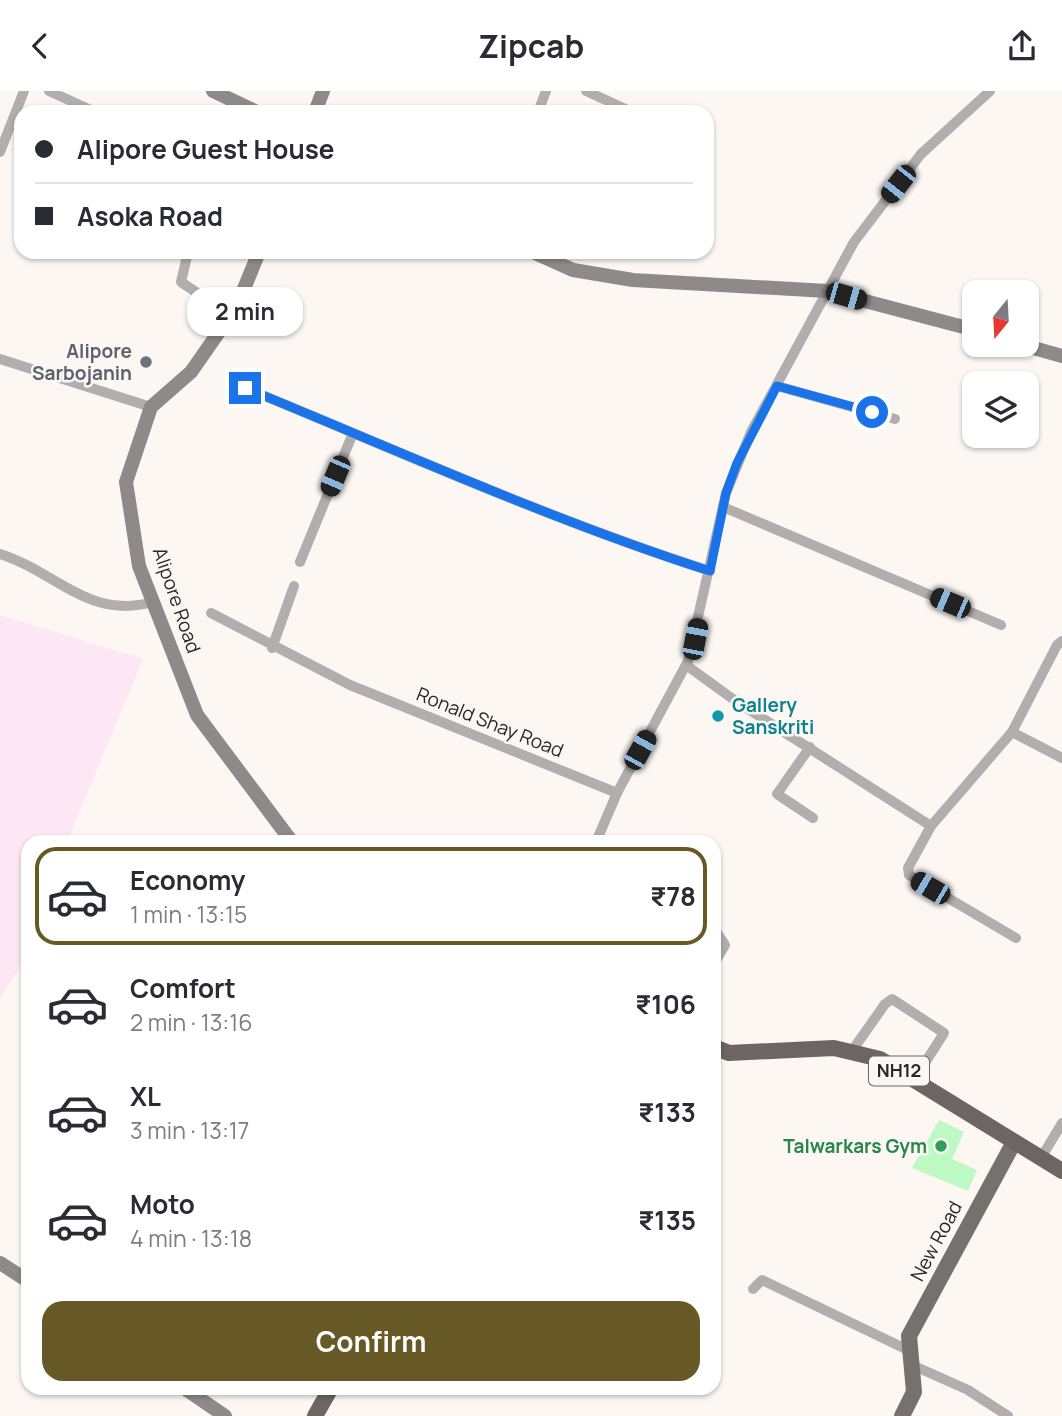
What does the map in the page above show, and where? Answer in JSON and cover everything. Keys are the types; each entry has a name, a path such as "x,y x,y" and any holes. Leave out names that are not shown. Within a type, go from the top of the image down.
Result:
{"highway":[{"name":"NH12","path":"721,1050 729,1053 834,1048 880,1059 1062,1171"},
{"path":"315,1416 327,1395"}],"main road":[{"path":"213,91 242,105"},
{"path":"151,407 191,372 230,315 256,259"},
{"path":"548,259 573,271 633,281 827,291 962,327"},
{"path":"1040,350 1062,356"},
{"name":"Alipore Road","path":"151,407 126,482 139,566 197,716 287,835"},
{"name":"New Road","path":"902,1416 914,1392 909,1336 1014,1142"},
{"path":"0,1263 21,1276"},
{"path":"194,1395 225,1416"}],"street":[{"path":"49,91 80,105"},
{"path":"586,91 617,105"},
{"path":"599,835 617,793 686,665 695,639 723,507 737,463 777,386 853,242 921,154 990,91"},
{"path":"0,152 14,116"},
{"path":"186,259 181,282 230,315"},
{"path":"0,359 151,407"},
{"path":"777,386 895,419"},
{"path":"245,388 632,546 710,571"},
{"path":"300,562 353,433"},
{"path":"723,507 1001,625"},
{"path":"0,554 99,603 129,608 153,602"},
{"path":"272,648 294,586"},
{"name":"Ronald Shay Road","path":"211,613 272,648 350,685 617,793"},
{"path":"1016,938 909,875 908,868 931,826 1012,732 1057,645 1062,641"},
{"path":"686,665 931,826"},
{"path":"1012,732 1062,758"},
{"path":"810,747 777,794 813,818"},
{"path":"855,1052 854,1048 884,1003 892,999 944,1033 914,1080"},
{"path":"1041,1158 1062,1123"},
{"path":"753,1289 762,1280 911,1358 1008,1416"}],"shaded area":[{"path":"0,615 143,659 70,835 21,835 21,964 0,999"}],"green space":[{"name":"Talwarkars Gym","path":"939,1120 964,1132 952,1159 977,1170 968,1191 912,1168"}],"place":[{"name":"Alipore Sarbojanin","path":"146,362"},
{"name":"Gallery Sanskriti","path":"718,716"},
{"name":"Talwarkars Gym","path":"941,1146"}],"route":[{"path":"245,388 554,516 632,546 710,571 726,493 751,432 777,386 872,412"}]}
